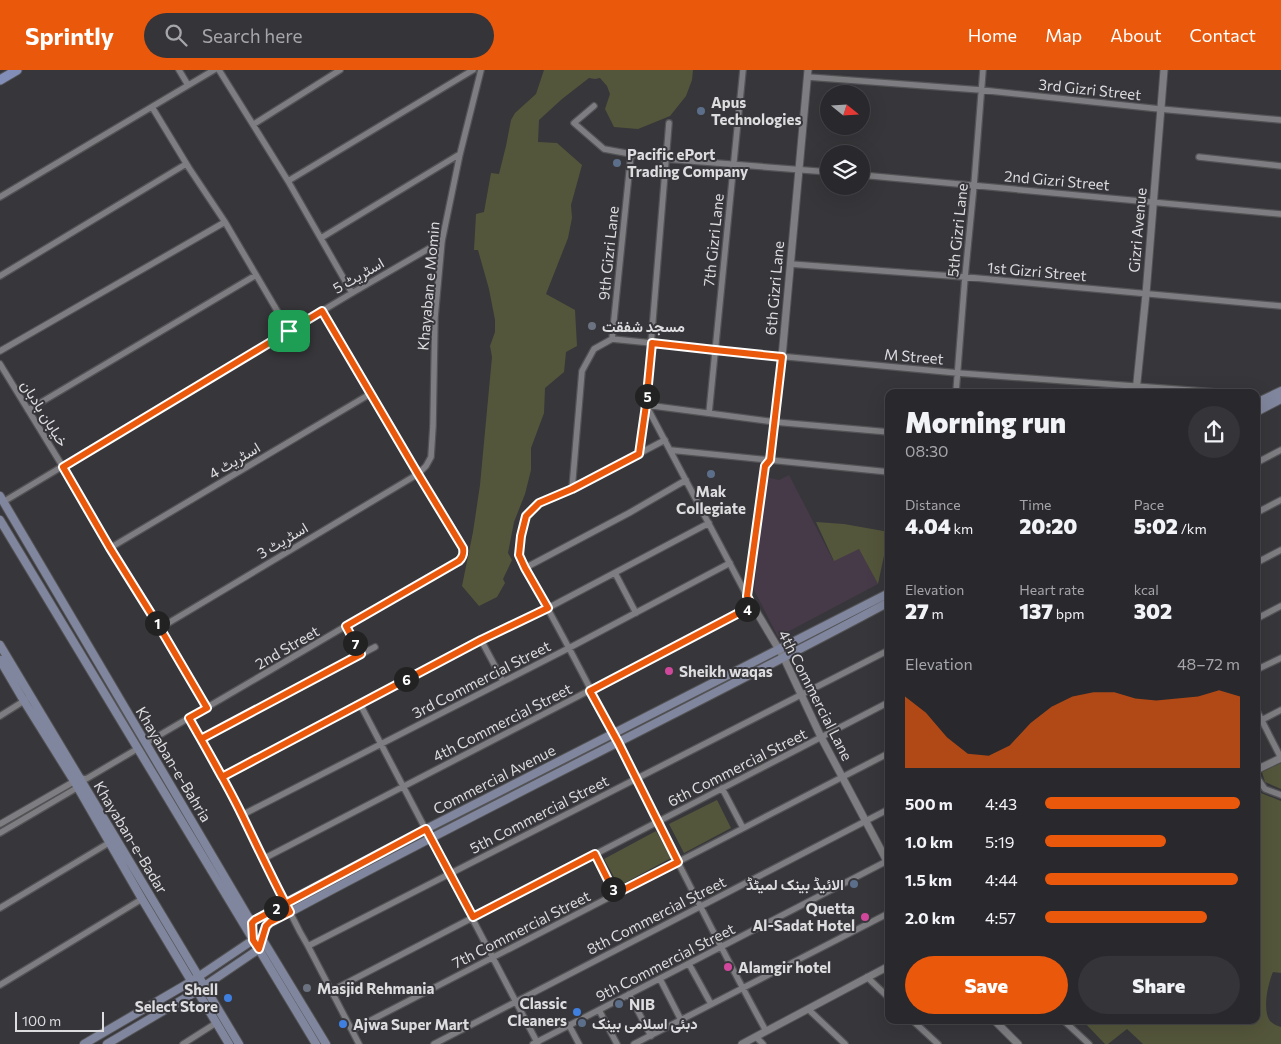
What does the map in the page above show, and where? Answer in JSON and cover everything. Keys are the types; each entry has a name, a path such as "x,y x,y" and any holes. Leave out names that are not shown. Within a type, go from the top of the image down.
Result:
{"main road":[{"path":"0,80 17,70"},
{"path":"1260,399 1281,390"},
{"path":"1260,410 1281,399"},
{"name":"Khayaban-e-Bahria","path":"2,499 252,923 326,1044"},
{"name":"Khayaban-e-Bahria","path":"0,520 316,1044"},
{"name":"Commercial Avenue","path":"252,923 285,903 426,829 885,595"},
{"name":"Commercial Avenue","path":"259,949 267,924 885,604"},
{"name":"Khayaban-e-Badar","path":"0,645 28,699"},
{"name":"Khayaban-e-Badar","path":"0,660 28,699 80,782 142,898 195,979 204,986 239,1044"},
{"path":"194,843 202,838"},
{"name":"Khayaban-e-Badar","path":"112,841 195,979 197,991 229,1044"},
{"path":"84,1044 195,979 253,940 252,923"},
{"path":"107,1044 197,991 259,949"},
{"path":"248,957 266,962"}],"street":[{"path":"179,70 188,85"},
{"path":"0,197 214,70"},
{"path":"219,70 288,181 352,293"},
{"path":"254,124 340,70"},
{"path":"288,181 473,70"},
{"name":"Khayaban e Momin","path":"418,474 431,457 435,317 442,241 480,70"},
{"name":"7th Gizri Lane","path":"709,413 743,70"},
{"name":"5th Gizri Lane","path":"956,389 983,70"},
{"name":"Gizri Avenue","path":"1136,389 1146,294 1164,70"},
{"name":"3rd Gizri Street","path":"808,73 1160,110 1281,120"},
{"name":"6th Gizri Lane","path":"747,596 765,466 770,460 782,357 808,73"},
{"path":"594,106 574,123 604,149 666,159 820,171"},
{"path":"152,107 186,164 225,222 289,331"},
{"path":"639,454 652,343 669,123"},
{"path":"321,238 460,154"},
{"name":"9th Gizri Lane","path":"612,339 631,154"},
{"path":"1199,158 1281,166"},
{"path":"0,276 186,164"},
{"name":"2nd Gizri Street","path":"870,176 1281,214"},
{"path":"0,352 225,222"},
{"name":"اسٹریٹ 5","path":"2,499 63,467 442,241"},
{"name":"1st Gizri Street","path":"790,264 965,277 1281,306"},
{"path":"28,410 256,276"},
{"path":"322,311 418,474"},
{"path":"572,489 582,371 594,349 612,339"},
{"name":"M Street","path":"612,339 782,357 1136,389"},
{"name":"خیابان بادبان","path":"0,364 207,708"},
{"name":"اسٹریٹ 4","path":"110,548 370,394"},
{"path":"646,405 774,422 885,432"},
{"name":"4th Commercial Lane","path":"646,405 752,606 784,658 821,737 885,857"},
{"path":"665,440 572,489 539,503 526,516 519,555 618,742 699,907 766,1032"},
{"path":"670,450 885,472"},
{"path":"1260,461 1281,450"},
{"name":"2nd Street","path":"146,744 459,561 464,554 463,548 418,474"},
{"name":"اسٹریٹ 3","path":"160,628 418,474"},
{"path":"525,568 686,480"},
{"path":"1260,510 1281,500"},
{"path":"222,777 481,640 548,608 709,523"},
{"path":"1260,561 1281,550"},
{"name":"3rd Commercial Street","path":"242,815 730,564"},
{"path":"615,573 636,613"},
{"name":"4th Commercial Street","path":"263,859 752,606"},
{"path":"1260,617 1281,606"},
{"path":"346,626 361,654"},
{"path":"481,640 503,681"},
{"path":"201,739 375,647"},
{"name":"5th Commercial Street","path":"308,946 885,652"},
{"path":"1260,668 1281,658"},
{"path":"0,716 28,699"},
{"path":"360,704 473,917 536,1043"},
{"name":"6th Commercial Street","path":"330,991 885,704"},
{"path":"1260,720 1281,710"},
{"path":"189,718 242,815 285,903 359,1044"},
{"path":"1260,723 1281,758 1260,768"},
{"path":"0,824 80,782 137,749"},
{"name":"7th Commercial Street","path":"352,1030 885,756"},
{"path":"1260,781 1265,788 1281,795"},
{"path":"0,833 80,782"},
{"path":"722,788 743,828"},
{"name":"8th Commercial Street","path":"434,1044 885,811"},
{"path":"0,908 112,841"},
{"path":"595,854 615,894"},
{"name":"9th Commercial Street","path":"536,1043 885,864"},
{"path":"0,985 142,898"},
{"path":"634,1044 648,1039 711,1004 885,915"},
{"path":"689,964 711,1004"},
{"path":"742,1044 885,968"},
{"path":"867,978 885,994"},
{"path":"660,979 681,1020"},
{"path":"629,994 648,1039"},
{"path":"808,1009 845,1044"},
{"path":"599,1010 617,1044"},
{"path":"183,1044 216,1023"},
{"path":"916,1024 938,1044"},
{"path":"998,1024 1018,1044"},
{"path":"1067,1024 1089,1044"},
{"path":"569,1025 580,1044"},
{"path":"756,1037 763,1044"}],"shaded area":[{"path":"789,475 833,560 859,549 878,584 778,637 754,590 766,477 779,480"}],"green space":[{"path":"544,70 693,70 692,80 686,96 670,116 638,129 614,127 605,109 610,94 607,86 600,78 589,78 539,120 538,142 557,143 582,165 571,205 572,218 568,238 546,294 575,310 577,346 566,352 564,372 545,388 544,413 531,448 531,470 525,494 514,522 508,553 512,560 503,579 505,583 497,597 479,606 462,586 480,485 492,357 490,346 495,332 495,320 478,250 474,250 476,214 484,212 491,173 499,174 511,120 515,113 536,94"},
{"path":"816,522 844,524 885,531 885,551 878,584 859,549 834,561"},
{"path":"1281,763 1281,789 1265,782 1262,772"},
{"path":"1260,793 1281,801 1281,973 1273,972 1269,983 1266,1010 1270,1021 1281,1027 1281,1044 1143,1044 1127,1029 1108,1044 1105,1044 1086,1024 1260,1024"},
{"path":"717,800 731,828 684,853 669,824"},
{"path":"656,831 671,858 619,886 604,859"}],"place":[{"name":"Apus Technologies","path":"701,111"},
{"name":"Pacific ePort Trading Company","path":"617,163"},
{"name":"مسجد شفقت","path":"592,326"},
{"name":"Mak Collegiate","path":"711,474"},
{"name":"Sheikh waqas","path":"669,671"},
{"name":"الائیڈ بینک لمیٹڈ","path":"854,884"},
{"name":"Quetta Al-Sadat Hotel","path":"865,917"},
{"name":"Alamgir hotel","path":"728,967"},
{"name":"Masjid Rehmania","path":"307,988"},
{"name":"Shell Select Store","path":"228,998"},
{"name":"NIB","path":"619,1004"},
{"name":"Classic Cleaners","path":"577,1012"},
{"name":"دبئی اسلامی بینک","path":"582,1023"},
{"name":"Ajwa Super Mart","path":"343,1024"}],"route":[{"path":"289,331 63,467 207,708 189,718 242,815 263,859 285,903 290,912 266,926 259,949 253,940 252,923 255,920 285,903 426,829 473,917 595,854 615,894 678,862 618,742 590,691 752,606 747,596 765,466 770,460 782,357 652,343 639,454 572,489 539,503 526,516 519,555 548,608 481,640 222,777 201,739 361,654 346,626 459,561 464,554 463,548 322,311 289,331"}]}
